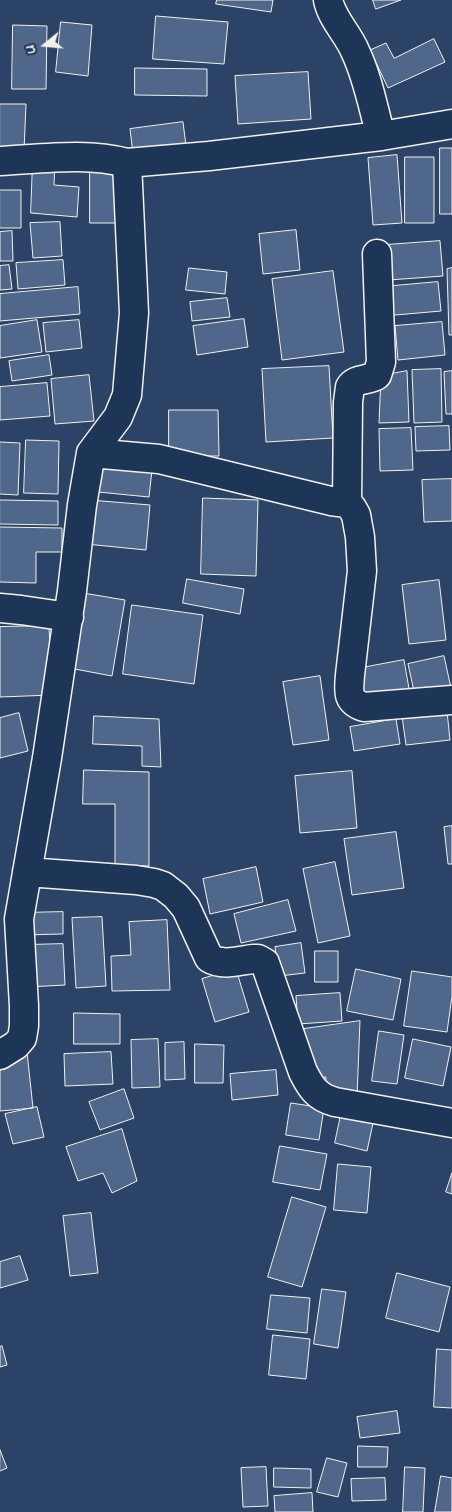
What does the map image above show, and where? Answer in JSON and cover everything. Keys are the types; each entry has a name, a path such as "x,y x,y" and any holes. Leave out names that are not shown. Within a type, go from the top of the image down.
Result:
{"street":[{"path":"328,0 341,28 354,48 364,72 381,136"},
{"path":"0,161 94,157 110,158 127,163 209,156 381,136 452,124"},
{"path":"0,1055 16,1045 22,1038 24,1026 24,1006 9,918 27,872 69,617 82,504 91,453 118,417 127,395 134,313 127,163"},
{"path":"377,254 381,362 377,375 373,378 356,382 350,388 348,402 347,502 352,508 358,523 362,571 350,675 349,688 351,700 354,704 364,707 452,700"},
{"path":"91,453 160,459 331,501 347,502"},
{"path":"0,608 69,617"},
{"path":"27,872 136,880 154,882 163,886 176,896 186,908 209,958 215,962 223,963 258,959 265,963 299,1063 310,1085 318,1094 335,1102 452,1123"}],"building":[{"path":"217,0 273,0 271,12 216,4"},
{"path":"373,0 401,0 376,9"},
{"path":"156,16 228,22 224,64 153,59"},
{"path":"61,22 92,25 88,76 56,72"},
{"path":"13,25 47,26 46,89 12,89"},
{"path":"434,39 445,62 388,88 370,50 386,43 394,58"},
{"path":"135,68 207,69 207,96 135,95"},
{"path":"308,72 311,119 238,124 235,76"},
{"path":"0,104 26,104 24,151 0,149"},
{"path":"183,122 187,154 134,162 130,129"},
{"path":"440,148 452,148 452,214 440,214"},
{"path":"397,155 402,223 373,225 368,158"},
{"path":"405,157 434,157 434,223 405,223"},
{"path":"33,161 55,162 54,185 79,187 77,217 31,213"},
{"path":"90,171 122,171 122,223 90,223"},
{"path":"0,190 21,190 21,228 0,228"},
{"path":"60,222 62,256 33,258 30,223"},
{"path":"296,230 300,270 263,274 259,234"},
{"path":"12,231 13,261 0,261 0,232"},
{"path":"440,241 443,276 389,280 386,245"},
{"path":"63,260 65,285 18,289 16,263"},
{"path":"9,265 12,289 0,290 0,266"},
{"path":"189,268 227,272 225,294 186,290"},
{"path":"452,268 452,335 449,335 447,269"},
{"path":"333,271 344,352 282,360 272,279"},
{"path":"438,282 441,311 384,316 382,287"},
{"path":"78,287 80,314 0,321 0,294"},
{"path":"227,298 230,317 192,321 190,302"},
{"path":"244,319 248,347 197,355 193,326"},
{"path":"37,320 42,352 0,358 0,326"},
{"path":"79,320 82,348 46,352 43,323"},
{"path":"442,322 445,355 398,360 395,326"},
{"path":"49,355 52,375 12,381 9,361"},
{"path":"329,366 333,438 266,442 262,369"},
{"path":"441,369 442,422 414,423 412,370"},
{"path":"407,371 409,422 379,423 381,376"},
{"path":"452,371 452,414 446,414 444,372"},
{"path":"89,375 94,421 55,424 51,379"},
{"path":"47,383 50,416 0,420 0,387"},
{"path":"169,410 218,410 219,456 169,456"},
{"path":"449,426 450,450 416,451 415,427"},
{"path":"411,428 413,470 380,471 379,429"},
{"path":"26,440 59,441 58,494 24,493"},
{"path":"0,442 20,443 18,495 0,494"},
{"path":"92,455 153,461 149,497 88,491"},
{"path":"452,479 452,521 424,522 422,480"},
{"path":"203,498 258,500 256,576 201,574"},
{"path":"0,500 58,501 58,525 0,524"},
{"path":"90,500 150,505 146,550 86,544"},
{"path":"0,527 62,528 62,552 36,552 36,583 0,582"},
{"path":"187,579 244,589 240,614 183,603"},
{"path":"439,580 446,640 409,644 402,585"},
{"path":"77,592 125,600 112,676 64,667"},
{"path":"132,605 203,615 194,684 123,674"},
{"path":"49,626 52,695 0,697 0,627"},
{"path":"444,656 451,688 415,696 408,664"},
{"path":"404,660 410,694 361,702 356,669"},
{"path":"320,676 329,740 293,745 283,682"},
{"path":"447,711 450,740 406,745 402,716"},
{"path":"19,713 28,751 0,758 0,718"},
{"path":"94,716 159,719 161,767 142,766 142,746 93,744"},
{"path":"396,719 400,744 354,751 350,727"},
{"path":"84,770 149,772 149,866 115,865 115,804 83,804"},
{"path":"352,771 357,828 300,833 295,776"},
{"path":"452,826 452,864 448,864 444,827"},
{"path":"396,832 404,888 352,895 344,839"},
{"path":"335,862 350,936 318,943 303,869"},
{"path":"256,867 263,902 210,914 203,879"},
{"path":"288,900 296,931 241,943 234,914"},
{"path":"63,912 63,934 21,935 20,913"},
{"path":"102,917 106,986 76,988 72,918"},
{"path":"167,920 170,990 112,991 111,956 131,955 129,922"},
{"path":"301,943 305,973 279,976 275,947"},
{"path":"63,944 65,985 28,987 27,945"},
{"path":"315,951 338,951 338,982 315,982"},
{"path":"236,969 249,1012 215,1022 202,979"},
{"path":"356,969 401,979 393,1020 347,1011"},
{"path":"412,971 452,977 452,996 447,1032 404,1026"},
{"path":"340,993 342,1021 298,1024 296,996"},
{"path":"74,1013 120,1014 120,1044 74,1044"},
{"path":"360,1021 357,1097 325,1095 326,1077 308,1079 304,1029"},
{"path":"379,1031 404,1035 397,1084 372,1081"},
{"path":"158,1039 160,1087 132,1088 131,1040"},
{"path":"413,1039 451,1047 443,1086 405,1078"},
{"path":"184,1042 185,1079 165,1080 165,1043"},
{"path":"195,1044 224,1045 223,1083 195,1083"},
{"path":"27,1052 33,1108 0,1111 0,1062"},
{"path":"111,1052 113,1084 65,1086 64,1054"},
{"path":"276,1070 278,1095 232,1100 230,1074"},
{"path":"124,1089 134,1118 100,1130 89,1102"},
{"path":"291,1103 324,1108 319,1140 286,1135"},
{"path":"37,1107 44,1137 13,1144 5,1114"},
{"path":"341,1115 373,1123 367,1151 335,1143"},
{"path":"122,1129 137,1181 112,1193 103,1173 78,1181 66,1147"},
{"path":"280,1146 327,1154 320,1190 273,1182"},
{"path":"338,1164 371,1167 367,1213 334,1210"},
{"path":"452,1173 452,1194 446,1192"},
{"path":"292,1197 326,1207 302,1287 268,1277"},
{"path":"91,1213 98,1273 70,1276 63,1216"},
{"path":"20,1256 28,1280 0,1288 0,1262"},
{"path":"397,1273 450,1287 439,1332 386,1318"},
{"path":"322,1289 346,1292 338,1348 314,1344"},
{"path":"271,1295 310,1298 307,1333 267,1329"},
{"path":"273,1335 310,1339 306,1379 269,1375"},
{"path":"2,1346 7,1365 0,1367 0,1347"},
{"path":"437,1349 452,1350 452,1408 434,1407"},
{"path":"397,1411 400,1433 360,1438 357,1417"},
{"path":"358,1446 388,1447 387,1467 358,1467"},
{"path":"0,1450 7,1468 0,1471"},
{"path":"327,1458 347,1463 338,1497 317,1492"},
{"path":"266,1467 268,1506 243,1507 241,1468"},
{"path":"405,1467 425,1468 423,1512 403,1512"},
{"path":"274,1468 311,1469 311,1488 274,1487"},
{"path":"441,1476 452,1478 452,1512 435,1512"},
{"path":"385,1478 386,1500 352,1501 351,1479"},
{"path":"312,1493 313,1512 275,1512 274,1496"}]}
